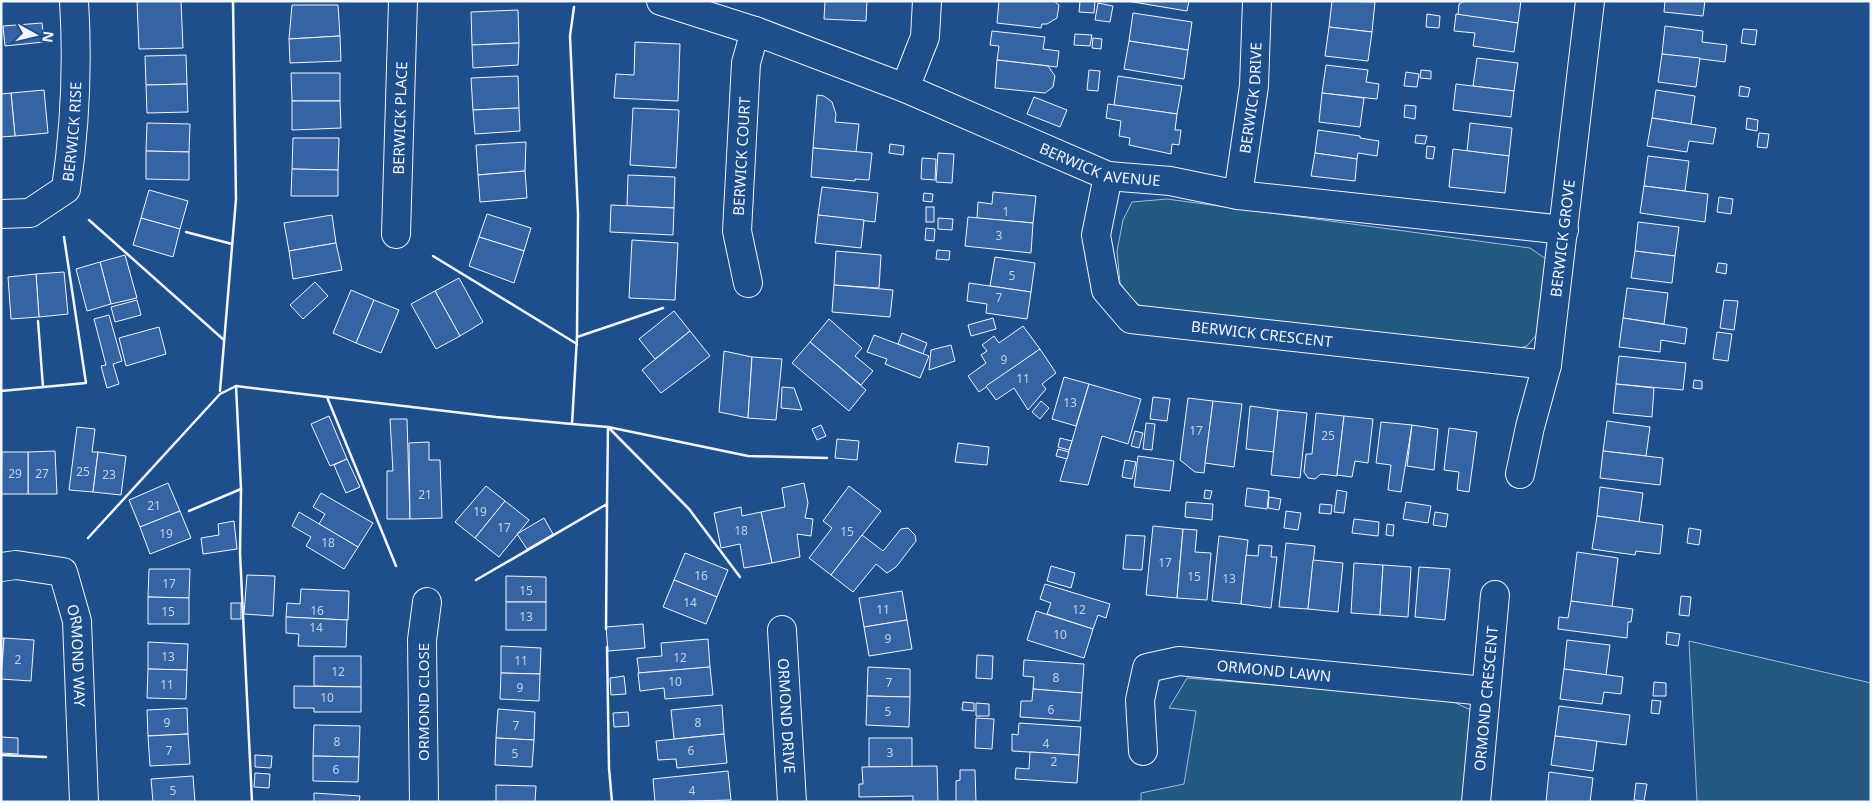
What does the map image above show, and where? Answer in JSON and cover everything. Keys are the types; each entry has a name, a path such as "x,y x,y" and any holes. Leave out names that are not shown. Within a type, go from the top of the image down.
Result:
{"street":[{"name":"BERWICK RISE","path":"1,214 30,213 66,189 72,149 77,47 74,1"},
{"name":"BERWICK PLACE","path":"396,234 403,1"},
{"name":"BERWICK AVENUE","path":"661,1 755,31 905,88 1108,176 1170,181 1238,195 1564,230"},
{"path":"905,88 925,37 927,1"},
{"name":"BERWICK DRIVE","path":"1238,195 1254,86 1257,1"},
{"name":"BERWICK GROVE","path":"1520,474 1530,427 1547,365 1590,1"},
{"name":"BERWICK COURT","path":"748,283 737,232 746,63 755,31"},
{"name":"BERWICK CRESCENT","path":"1108,176 1096,235 1106,290 1131,319 1547,365"},
{"name":"ORMOND WAY","path":"1,567 16,565 63,572 77,621 84,802"},
{"name":"ORMOND CRESCENT","path":"1476,802 1494,595"},
{"name":"ORMOND CLOSE","path":"424,802 422,640 427,602"},
{"name":"ORMOND DRIVE","path":"782,630 792,802"},
{"name":"ORMOND LAWN","path":"1143,751 1140,700 1147,668 1180,661 1485,692"}],"shaded area":[{"path":"1167,199 1530,248 1546,259 1539,332 1527,346 1516,349 1141,307 1131,298 1120,283 1117,251 1123,220 1132,202"},
{"path":"1689,641 1871,683 1871,802 1697,802"},
{"path":"1187,678 1447,699 1473,711 1467,802 1141,802 1141,793 1184,784 1196,711 1169,708"}],"building":[{"path":"137,1 181,1 183,48 139,49"},
{"path":"825,1 867,1 866,21 824,19"},
{"path":"999,1 1054,1 1059,5 1057,18 1047,24 1042,24 1041,28 997,23"},
{"path":"1080,1 1095,1 1094,13 1079,12"},
{"path":"1127,1 1189,1 1187,11"},
{"path":"1332,1 1375,2 1372,32 1329,27"},
{"path":"1464,1 1521,1 1518,23 1458,15 1459,4"},
{"path":"1665,1 1705,1 1703,16 1664,12"},
{"path":"1098,3 1113,6 1110,22 1095,20"},
{"path":"292,5 338,5 340,36 289,39"},
{"path":"518,10 519,43 472,45 471,12"},
{"path":"1133,13 1192,22 1188,50 1129,41"},
{"path":"1427,14 1440,16 1439,28 1426,27"},
{"path":"1456,14 1518,23 1514,52 1473,46 1475,33 1454,31"},
{"path":"42,23 44,42 5,46 3,26"},
{"path":"1665,26 1703,31 1702,42 1727,45 1725,62 1662,54"},
{"path":"1329,27 1372,32 1368,61 1325,56"},
{"path":"1743,29 1757,30 1755,45 1741,43"},
{"path":"992,31 1045,37 1043,49 1059,51 1057,67 997,60 999,46 990,45"},
{"path":"1075,34 1092,35 1090,46 1074,45"},
{"path":"340,36 341,61 290,63 289,39"},
{"path":"1093,38 1102,39 1101,49 1092,48"},
{"path":"1129,41 1188,50 1184,79 1124,69"},
{"path":"635,42 680,44 678,101 614,98 616,74 634,75"},
{"path":"519,43 518,65 473,68 472,45"},
{"path":"1662,54 1700,58 1696,87 1658,82"},
{"path":"186,55 187,84 146,85 145,56"},
{"path":"1477,58 1518,63 1514,91 1473,86"},
{"path":"997,60 1048,66 1055,76 1053,87 1045,93 995,88"},
{"path":"1326,65 1368,70 1366,82 1379,84 1377,99 1322,93"},
{"path":"1089,70 1100,71 1098,91 1087,90"},
{"path":"1421,70 1431,71 1431,79 1420,78"},
{"path":"1406,72 1419,74 1417,87 1404,86"},
{"path":"291,73 340,73 340,101 292,101"},
{"path":"518,76 519,108 473,110 471,78"},
{"path":"1118,76 1182,86 1177,114 1114,105"},
{"path":"187,84 188,112 147,113 146,85"},
{"path":"1456,84 1514,91 1511,117 1453,110"},
{"path":"1740,86 1750,88 1748,97 1739,96"},
{"path":"44,90 48,133 15,136 11,93"},
{"path":"1656,90 1695,96 1691,124 1652,118"},
{"path":"11,93 15,136 1,137 1,94"},
{"path":"1322,93 1364,98 1360,127 1319,122"},
{"path":"817,95 824,96 832,102 836,114 835,122 859,124 856,152 813,148"},
{"path":"1034,97 1067,110 1060,127 1027,114"},
{"path":"292,101 340,101 341,128 292,130"},
{"path":"1108,104 1177,114 1175,130 1181,130 1179,145 1172,144 1171,154 1129,145 1130,138 1119,136 1121,121 1106,118"},
{"path":"1405,105 1416,106 1415,119 1404,117"},
{"path":"519,108 520,131 475,134 473,110"},
{"path":"633,108 679,110 676,168 630,165"},
{"path":"1652,118 1716,128 1713,144 1689,141 1687,152 1647,146"},
{"path":"1747,118 1758,120 1757,131 1746,129"},
{"path":"147,123 190,124 189,152 146,151"},
{"path":"1470,123 1512,128 1509,156 1467,151"},
{"path":"1318,130 1360,136 1360,138 1379,141 1377,156 1358,153 1357,159 1315,153"},
{"path":"1759,133 1769,134 1767,148 1757,147"},
{"path":"1416,135 1427,136 1425,144 1415,143"},
{"path":"293,138 339,138 338,170 292,169"},
{"path":"526,142 525,171 478,175 476,145"},
{"path":"890,144 904,146 903,155 889,153"},
{"path":"1427,146 1435,147 1433,159 1426,158"},
{"path":"813,148 872,153 869,180 855,179 855,181 811,177"},
{"path":"1453,149 1509,156 1505,193 1449,187"},
{"path":"146,151 189,152 189,180 146,179"},
{"path":"938,153 954,154 952,183 936,182"},
{"path":"1315,153 1357,159 1355,181 1311,176"},
{"path":"1648,156 1689,161 1685,191 1644,186"},
{"path":"922,158 936,159 935,180 921,179"},
{"path":"292,169 338,170 338,196 291,196"},
{"path":"525,171 527,198 480,202 478,175"},
{"path":"628,175 675,177 674,208 627,206"},
{"path":"1644,186 1708,194 1705,222 1640,213"},
{"path":"822,187 878,193 875,222 818,215"},
{"path":"149,190 188,201 180,229 141,218"},
{"path":"993,192 1036,196 1033,223 977,218 978,202 992,204"},
{"path":"924,193 933,194 932,202 923,201"},
{"path":"1719,197 1733,199 1731,214 1717,212"},
{"path":"611,205 674,208 673,235 610,232"},
{"path":"926,207 934,207 934,222 926,222"},
{"path":"487,214 531,228 524,251 479,237"},
{"path":"332,215 336,243 289,251 284,223"},
{"path":"818,215 864,220 861,248 815,243"},
{"path":"968,217 1033,223 1031,253 965,246"},
{"path":"141,218 180,229 173,257 133,245"},
{"path":"938,218 953,219 952,230 938,229"},
{"path":"1638,222 1679,227 1675,256 1635,251"},
{"path":"926,228 935,229 934,241 925,240"},
{"path":"479,237 524,251 514,283 469,266"},
{"path":"632,240 678,243 675,300 629,298"},
{"path":"336,243 342,270 293,279 289,251"},
{"path":"937,250 950,251 949,260 936,259"},
{"path":"836,251 881,255 879,288 834,285"},
{"path":"1635,251 1675,256 1672,283 1631,278"},
{"path":"125,255 137,298 111,304 100,262"},
{"path":"995,257 1035,263 1031,292 990,286"},
{"path":"100,262 111,304 87,311 76,269"},
{"path":"1718,263 1727,264 1726,274 1716,272"},
{"path":"64,272 68,314 39,317 36,274"},
{"path":"36,274 39,317 11,319 8,277"},
{"path":"459,278 483,322 460,336 435,291"},
{"path":"315,282 328,296 303,319 290,305"},
{"path":"969,283 1031,292 1027,319 986,313 987,304 967,301"},
{"path":"834,285 893,290 890,317 832,312"},
{"path":"1627,288 1668,293 1664,324 1623,318"},
{"path":"351,290 374,300 356,343 333,333"},
{"path":"435,291 460,336 436,349 411,304"},
{"path":"137,300 141,315 115,322 111,307"},
{"path":"374,300 399,310 381,353 356,343"},
{"path":"1724,300 1738,301 1734,330 1720,328"},
{"path":"674,311 690,331 655,359 639,339"},
{"path":"109,315 122,361 113,364 119,384 107,388 101,366 106,365 94,319"},
{"path":"993,318 996,329 971,336 968,325"},
{"path":"1623,318 1687,328 1685,344 1661,340 1660,352 1619,347"},
{"path":"829,319 862,348 855,356 873,371 861,385 810,342"},
{"path":"1023,326 1040,349 979,392 968,376 986,363 981,355 987,351 982,345 994,336 999,343"},
{"path":"159,327 166,354 126,366 119,338"},
{"path":"690,331 710,356 661,393 642,370"},
{"path":"1717,332 1732,334 1728,361 1713,359"},
{"path":"902,333 927,343 923,354 898,344"},
{"path":"874,335 929,356 920,378 885,364 887,359 867,352"},
{"path":"810,342 866,390 849,411 792,363"},
{"path":"951,345 955,361 929,370 931,350"},
{"path":"1040,349 1056,373 1042,384 1046,389 1028,410 1014,388 996,400 986,386"},
{"path":"724,351 752,357 748,418 719,412"},
{"path":"1619,356 1686,363 1683,390 1616,384"},
{"path":"752,357 782,359 776,420 748,418"},
{"path":"1064,377 1089,384 1076,426 1052,419"},
{"path":"1694,380 1702,381 1702,389 1693,388"},
{"path":"1089,384 1141,399 1128,444 1102,436 1088,485 1060,481"},
{"path":"1616,384 1654,388 1652,417 1613,413"},
{"path":"782,387 794,388 802,410 781,408"},
{"path":"1153,397 1170,399 1167,421 1150,419"},
{"path":"1188,398 1213,401 1204,473 1195,472 1180,460"},
{"path":"1041,401 1049,408 1040,419 1032,412"},
{"path":"1213,401 1242,404 1234,467 1205,463"},
{"path":"1250,406 1278,410 1274,452 1246,449"},
{"path":"1278,410 1307,413 1300,478 1271,475"},
{"path":"1316,413 1344,416 1337,476 1321,474 1315,479 1308,478 1304,472 1306,454 1312,454"},
{"path":"329,416 347,459 330,466 311,424"},
{"path":"1344,416 1373,419 1368,463 1355,461 1352,477 1337,475"},
{"path":"390,419 407,419 410,519 387,519 387,471 393,471"},
{"path":"1607,421 1650,427 1646,456 1603,451"},
{"path":"1381,422 1412,425 1401,492 1388,490 1391,465 1376,463"},
{"path":"1146,423 1155,424 1152,450 1143,449"},
{"path":"821,425 826,436 817,440 812,429"},
{"path":"1412,425 1438,429 1434,470 1407,466"},
{"path":"77,427 95,429 92,452 98,452 93,492 69,490"},
{"path":"1449,428 1477,432 1469,492 1457,490 1459,472 1444,470"},
{"path":"1135,431 1143,433 1139,448 1131,446"},
{"path":"1060,438 1072,441 1069,450 1058,447"},
{"path":"837,439 859,441 857,460 835,458"},
{"path":"429,442 429,460 440,460 442,518 410,519 409,443"},
{"path":"958,443 989,447 987,465 955,462"},
{"path":"1058,449 1069,452 1067,459 1056,456"},
{"path":"55,451 57,494 28,494 28,452"},
{"path":"1603,451 1663,458 1660,485 1600,478"},
{"path":"2,452 28,452 28,494 1,494"},
{"path":"98,452 126,456 121,495 93,492"},
{"path":"1138,456 1174,461 1170,491 1134,487"},
{"path":"347,459 360,487 346,493 334,465"},
{"path":"1125,460 1136,462 1132,479 1122,477"},
{"path":"168,483 180,511 140,527 129,500"},
{"path":"804,483 808,503 805,518 813,519 811,536 797,534 800,557 772,563 761,512 785,507 782,488"},
{"path":"486,486 505,501 475,538 455,522"},
{"path":"849,486 881,511 831,575 809,558 832,528 823,521"},
{"path":"1600,487 1643,493 1639,522 1597,516"},
{"path":"1247,488 1269,491 1267,509 1245,506"},
{"path":"1205,490 1212,491 1210,499 1204,498"},
{"path":"1337,490 1347,492 1344,513 1334,512"},
{"path":"321,493 373,523 358,547 319,524 325,514 313,507"},
{"path":"1269,497 1281,499 1279,510 1268,508"},
{"path":"505,501 529,520 499,557 475,538"},
{"path":"1186,502 1213,504 1212,520 1185,517"},
{"path":"1406,502 1431,506 1428,523 1403,519"},
{"path":"1320,504 1332,505 1331,514 1319,513"},
{"path":"741,507 742,516 761,512 772,563 744,568 740,544 721,548 714,513"},
{"path":"180,511 191,538 150,554 140,527"},
{"path":"1286,511 1301,513 1298,530 1284,528"},
{"path":"299,512 358,547 344,569 306,546 311,537 292,526"},
{"path":"1435,512 1448,514 1446,527 1433,525"},
{"path":"1597,516 1663,525 1660,554 1636,551 1635,555 1592,549"},
{"path":"544,518 553,534 527,549 517,534"},
{"path":"1354,519 1379,522 1378,536 1352,533"},
{"path":"234,521 237,549 203,554 201,538 219,535 218,524"},
{"path":"1387,524 1394,525 1393,536 1386,535"},
{"path":"1153,526 1183,529 1177,598 1146,595"},
{"path":"908,528 915,535 916,541 896,567 887,573 876,564 853,592 831,575 862,535 883,551 901,529"},
{"path":"1689,528 1701,530 1699,545 1687,543"},
{"path":"1183,529 1197,530 1195,552 1211,553 1207,600 1177,598"},
{"path":"1126,535 1145,536 1142,570 1123,569"},
{"path":"1219,536 1248,540 1241,604 1212,601"},
{"path":"1286,543 1315,546 1308,609 1279,607"},
{"path":"1259,545 1272,546 1271,557 1277,557 1271,608 1241,604 1246,555 1258,556"},
{"path":"1577,552 1618,558 1612,607 1571,601"},
{"path":"685,553 728,570 717,597 674,580"},
{"path":"1313,560 1343,563 1338,612 1308,609"},
{"path":"1354,563 1383,565 1380,615 1351,613"},
{"path":"1383,565 1411,567 1408,617 1380,615"},
{"path":"1051,566 1075,573 1071,588 1047,581"},
{"path":"1419,567 1450,569 1445,620 1415,617"},
{"path":"149,569 190,569 189,598 148,597"},
{"path":"247,575 275,576 273,616 244,614"},
{"path":"506,576 546,577 546,602 506,602"},
{"path":"674,580 717,597 706,624 663,607"},
{"path":"1045,584 1110,604 1106,618 1098,615 1093,629 1047,614 1051,603 1040,599"},
{"path":"301,589 349,591 348,620 286,617 287,603 300,604"},
{"path":"902,591 907,620 864,627 859,598"},
{"path":"1681,596 1691,597 1689,616 1679,615"},
{"path":"148,597 189,598 189,624 148,624"},
{"path":"1571,601 1633,609 1631,622 1628,622 1627,638 1558,629 1559,617 1568,618"},
{"path":"506,602 546,602 546,630 506,630"},
{"path":"231,603 241,603 241,619 231,619"},
{"path":"1036,611 1093,629 1084,658 1027,640"},
{"path":"286,617 347,620 346,647 298,646 299,634 286,633"},
{"path":"907,620 912,649 869,656 864,627"},
{"path":"643,624 645,648 608,651 606,627"},
{"path":"1667,632 1680,634 1678,646 1666,644"},
{"path":"1,638 4,638 1,679"},
{"path":"4,638 34,640 31,681 1,679"},
{"path":"708,639 710,667 639,673 637,658 662,656 661,643"},
{"path":"1567,640 1610,645 1606,675 1564,669"},
{"path":"148,642 188,644 187,670 148,669"},
{"path":"501,646 541,648 540,674 501,673"},
{"path":"977,655 993,656 992,679 976,678"},
{"path":"314,656 361,656 361,687 314,686"},
{"path":"1024,660 1084,664 1082,693 1033,689 1034,677 1023,676"},
{"path":"710,667 713,695 665,699 664,688 640,691 638,673"},
{"path":"868,667 910,669 910,697 867,696"},
{"path":"148,669 187,670 186,699 147,698"},
{"path":"1564,669 1623,677 1621,694 1604,692 1602,704 1560,699"},
{"path":"501,673 540,674 539,701 500,699"},
{"path":"624,676 626,694 611,695 610,678"},
{"path":"1654,682 1666,683 1666,696 1653,696"},
{"path":"294,686 361,687 361,712 314,712 314,708 294,708"},
{"path":"1033,689 1082,693 1080,721 1020,717 1021,701 1032,701"},
{"path":"867,696 910,697 909,727 866,725"},
{"path":"1652,700 1661,701 1659,714 1651,713"},
{"path":"963,702 974,703 974,711 962,710"},
{"path":"976,703 989,704 989,716 976,716"},
{"path":"722,705 724,734 674,739 671,710"},
{"path":"1559,706 1630,715 1626,745 1555,736"},
{"path":"187,708 188,734 148,736 147,710"},
{"path":"498,709 535,712 534,740 496,738"},
{"path":"628,712 629,726 614,727 613,713"},
{"path":"976,718 994,719 992,749 975,748"},
{"path":"1019,723 1081,727 1079,755 1012,751 1012,734 1018,735"},
{"path":"314,725 360,726 359,757 313,756"},
{"path":"188,734 190,764 150,766 148,736"},
{"path":"724,734 727,763 677,768 676,759 658,760 656,741"},
{"path":"1555,736 1597,741 1593,771 1551,765"},
{"path":"1,737 18,738 18,754 1,753"},
{"path":"496,738 534,740 532,767 495,765"},
{"path":"869,738 912,738 912,767 869,767"},
{"path":"1030,752 1079,755 1077,783 1015,779 1016,768 1029,769"},
{"path":"255,755 272,756 271,768 255,767"},
{"path":"313,756 359,757 358,782 313,781"},
{"path":"937,766 938,802 913,802 913,796 859,797 859,784 863,784 862,767"},
{"path":"960,770 975,770 976,802 956,802 956,781 960,780"},
{"path":"728,771 731,800 655,802 653,779"},
{"path":"1549,772 1593,778 1590,802 1546,802"},
{"path":"255,773 270,774 269,788 254,787"},
{"path":"193,776 195,802 153,802 151,779"},
{"path":"1636,783 1647,784 1644,801 1634,800"},
{"path":"496,785 536,786 535,802 496,802"},
{"path":"314,793 360,796 359,802 314,802"}],"wall":[{"path":"220,391 236,199 233,1"},
{"path":"574,7 570,36 578,214 577,337"},
{"path":"89,220 224,340"},
{"path":"186,232 232,244"},
{"path":"1,391 86,383 64,237"},
{"path":"433,256 577,344"},
{"path":"663,308 577,337 572,424 608,427 748,456 827,458"},
{"path":"38,321 43,387"},
{"path":"236,386 241,489 240,553 252,802"},
{"path":"88,538 220,394 236,386 496,417 572,424"},
{"path":"327,397 396,566"},
{"path":"607,504 608,427 689,509 740,577"},
{"path":"189,511 241,489"},
{"path":"476,580 607,504 606,629"},
{"path":"607,647 609,768 612,802"},
{"path":"1,755 46,757"}]}
